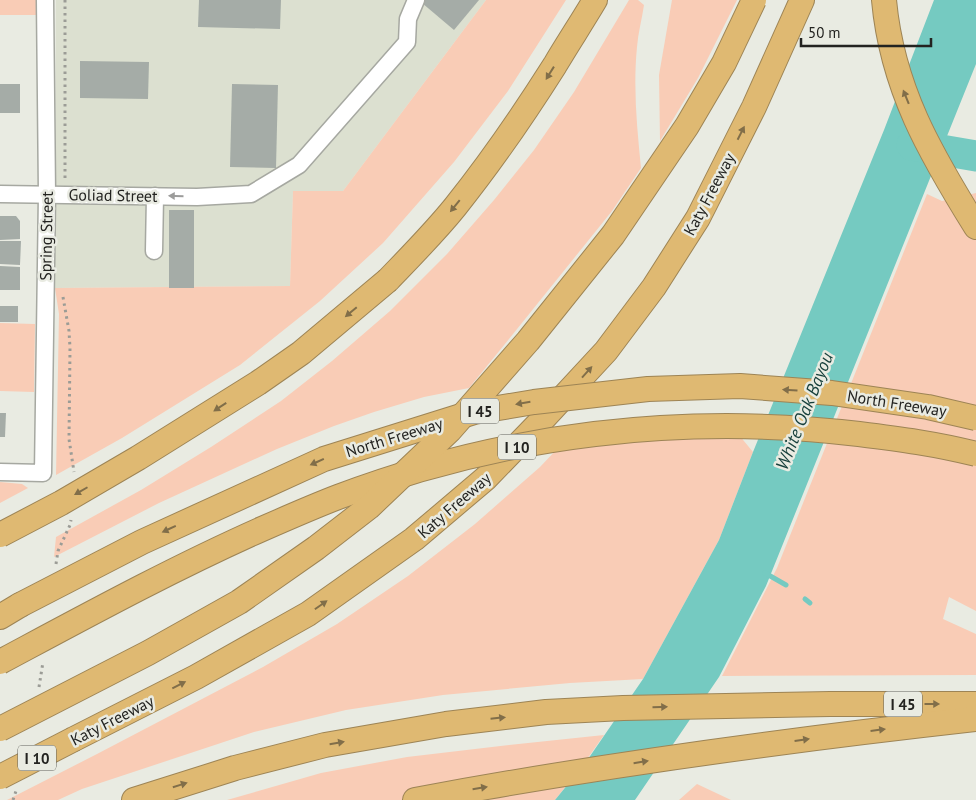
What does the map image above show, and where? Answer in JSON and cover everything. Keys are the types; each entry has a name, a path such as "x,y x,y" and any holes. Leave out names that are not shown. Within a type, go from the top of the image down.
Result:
{"highway":[{"path":"0,535 138,458 258,383 301,353 388,280 454,207 487,165 526,110 595,0"},
{"path":"0,729 148,653 239,602 316,548 369,507 450,430 528,341 612,235 687,126 724,63 754,0"},
{"name":"Katy Freeway","path":"0,777 196,676 308,614 414,539 486,478 606,351 654,286 698,218 754,107 802,0"},
{"path":"884,0 890,44 902,87 912,112 926,142 976,226"},
{"path":"926,142 976,208"},
{"name":"North Freeway","path":"0,617 142,542 324,459 474,412 534,402 648,389 740,386 832,393 928,407 976,418"},
{"path":"0,662 132,592 216,550 296,514 337,497 388,480 454,460 521,445 596,434 667,427 767,426 902,439 976,454"},
{"name":"I 45","path":"134,800 235,768 326,745 446,724 546,712 677,706 976,704"},
{"path":"415,800 660,759 976,719"}],"street":[{"name":"Spring Street","path":"0,472 42,473 46,194 45,0"},
{"name":"Goliad Street","path":"0,194 155,196 251,194 299,165 407,42 408,19 416,0"},
{"path":"154,251 155,196"}],"path":[{"path":"65,0 65,185"}],"shaded area":[{"path":"0,0 37,0 37,15 0,15"},
{"path":"56,0 486,0 343,191 293,191 290,286 55,288"},
{"path":"486,0 566,0 508,91 454,162 383,243 320,301 240,365 122,438 56,475 59,314 55,288 290,286 293,191 343,191"},
{"path":"629,0 638,0 644,5 635,78 641,168 612,211 469,388 424,397 374,412 277,449 159,503 54,557 56,537 141,490 281,401 332,361 390,311 447,254 534,150 574,92"},
{"path":"672,0 737,0 698,78 660,141 659,75"},
{"path":"976,193 976,611 949,597 943,619 976,634 976,675 722,676 777,568 927,194 942,201"},
{"path":"0,323 35,324 34,392 0,391"},
{"path":"739,435 753,452 719,540 643,679 570,683 443,695 346,710 254,732 82,789 58,800 7,800 263,667 337,624 408,576 475,524 540,467 558,448 594,443"},
{"path":"0,482 22,484 28,488 0,503"},
{"path":"604,735 555,800 227,800 321,773 407,757"},
{"path":"697,784 731,800 679,800"}],"water":[{"name":"White Oak Bayou","path":"934,0 976,0 976,64 766,586 719,677 635,800 555,800 586,762 643,679 719,540 884,130"}],"building":[{"path":"199,0 281,0 280,29 198,27"},
{"path":"424,0 479,0 454,30 422,3"},
{"path":"80,61 149,62 148,99 80,98"},
{"path":"0,84 20,84 20,113 0,113"},
{"path":"232,84 278,85 276,168 230,167"},
{"path":"169,210 194,210 194,288 169,288"},
{"path":"0,216 16,216 20,221 20,239 0,240"},
{"path":"0,241 21,241 20,265 0,264"},
{"path":"0,266 20,267 20,290 0,290"},
{"path":"0,306 18,306 18,322 0,322"},
{"path":"0,413 6,413 5,437 0,437"}],"waterway":[{"path":"912,145 976,156"},
{"path":"765,573 786,585"},
{"path":"805,599 810,603"}]}
